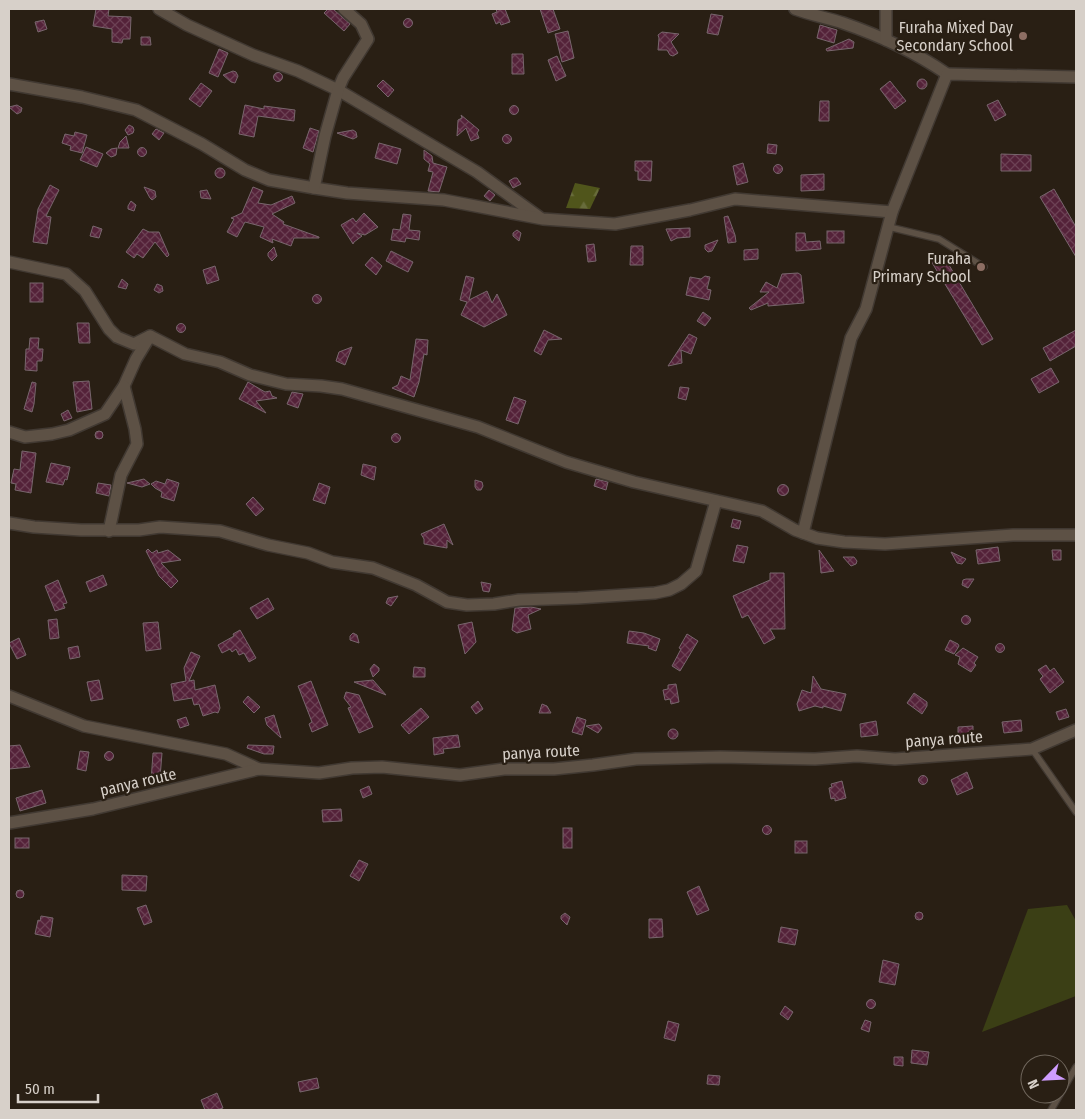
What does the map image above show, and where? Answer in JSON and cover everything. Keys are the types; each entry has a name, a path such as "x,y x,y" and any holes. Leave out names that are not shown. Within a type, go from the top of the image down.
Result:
{"street":[{"path":"159,9 195,29 253,55 298,71 338,90 477,172 543,219"},
{"path":"314,188 325,136 338,90 343,78 368,39 360,24 344,9"},
{"path":"795,9 843,23 886,40 924,58 947,74 1076,77"},
{"path":"886,9 886,40"},
{"path":"803,533 851,338 866,309 892,212 947,74"},
{"path":"9,84 82,97 136,110 202,144 245,170 269,180 347,193 444,200 543,219 615,224 690,210 735,199 892,212"},
{"path":"9,262 66,274 85,290 102,320 117,336 134,344 150,336"},
{"path":"150,336 185,354 220,362 250,375 286,384 342,389 478,427 566,462 634,482 762,511 803,533 817,538 844,542 885,544 1013,535 1076,535"},
{"path":"9,432 25,437 52,434 70,430 105,414 124,386 136,358 150,336"},
{"path":"109,531 121,475 137,444 136,429 124,386"},
{"path":"9,523 34,527 109,531 160,527 220,531 268,545 308,553 332,562 373,568 416,585 447,602 468,605 494,604 519,600 655,593 681,584 696,571 716,501"},
{"path":"9,696 84,726 226,754 259,769"},
{"name":"panya route","path":"9,823 93,809 259,769 319,772 382,767 460,775 504,769 554,769 636,759 815,759 857,756 895,759 1032,749 1076,730"}],"lane":[{"path":"889,227 938,239 984,267"},
{"path":"1032,749 1076,812"},
{"path":"1051,1110 1076,1067"}],"green space":[{"path":"575,183 600,188 590,209 566,208"},
{"path":"1067,905 1076,921 1076,996 982,1032 1028,909"}],"building":[{"path":"96,9 109,9 108,16 131,17 130,39 123,39 122,43 112,42 112,29 93,26"},
{"path":"328,9 333,9 350,24 344,31 324,13"},
{"path":"496,9 505,9 510,22 501,25 500,22 496,24 492,14 497,12"},
{"path":"540,9 553,9 560,29 548,33"},
{"path":"711,14 723,16 718,35 707,33"},
{"path":"408,19 412,23 408,27 404,23"},
{"path":"44,20 47,29 38,32 35,22"},
{"path":"820,25 837,30 834,43 817,38"},
{"path":"568,31 574,58 562,62 555,34"},
{"path":"662,32 679,34 671,42 678,53 673,56 667,50 658,50 658,35"},
{"path":"141,37 150,37 151,45 141,45"},
{"path":"849,39 854,42 853,48 827,51 826,49"},
{"path":"219,49 228,53 218,77 209,73"},
{"path":"512,54 523,54 524,74 512,74"},
{"path":"557,56 566,76 556,81 548,60"},
{"path":"233,71 238,76 235,83 223,75"},
{"path":"278,73 282,77 278,81 274,77"},
{"path":"920,79 924,79 927,84 926,88 920,89 917,86 917,82"},
{"path":"383,80 394,90 388,97 377,86"},
{"path":"890,81 906,101 895,109 880,89"},
{"path":"201,83 212,91 200,107 189,99"},
{"path":"998,100 1006,115 995,121 987,105"},
{"path":"820,101 829,101 829,121 819,121"},
{"path":"17,105 22,108 21,112 17,114 9,107"},
{"path":"245,105 264,109 264,106 295,110 294,121 258,116 254,137 239,134"},
{"path":"514,105 519,110 514,115 509,110"},
{"path":"461,115 479,130 477,133 479,138 471,141 466,128 457,136 458,120 462,118"},
{"path":"129,125 134,130 133,133 128,135 125,130"},
{"path":"310,128 319,131 313,152 303,148"},
{"path":"156,129 164,133 159,140 152,134"},
{"path":"353,130 356,132 357,137 353,139 337,133"},
{"path":"75,132 87,135 82,153 70,150 71,146 62,143 65,134 74,136"},
{"path":"507,135 511,139 507,143 503,139"},
{"path":"126,136 129,148 118,148 120,142"},
{"path":"379,143 401,149 397,164 375,158"},
{"path":"768,144 777,145 776,154 767,153"},
{"path":"86,147 103,154 97,167 80,160"},
{"path":"117,148 116,155 114,156 111,157 106,153 111,149"},
{"path":"142,148 146,152 142,156 138,152"},
{"path":"424,150 432,156 433,163 447,167 439,192 428,191 433,172 428,171 430,164 424,159"},
{"path":"1001,154 1031,155 1031,171 1001,171"},
{"path":"635,161 652,161 651,181 638,180 638,171 635,171"},
{"path":"743,163 748,182 737,185 733,166"},
{"path":"778,164 783,169 778,174 773,169"},
{"path":"220,168 225,173 220,178 215,173"},
{"path":"824,174 824,190 801,191 801,175"},
{"path":"517,178 521,184 513,188 509,181"},
{"path":"50,185 59,190 46,216 51,217 47,244 33,242 38,209"},
{"path":"144,187 155,191 156,197 152,200"},
{"path":"253,187 263,191 258,203 271,205 292,196 295,203 272,214 284,222 283,224 319,238 294,238 291,246 272,239 273,243 260,237 264,227 245,222 237,237 227,232 234,219 231,218 242,213"},
{"path":"1054,189 1076,227 1076,257 1040,197"},
{"path":"207,190 211,199 201,198 200,191"},
{"path":"489,190 495,195 490,201 484,196"},
{"path":"131,201 136,205 134,211 128,209"},
{"path":"364,213 378,227 365,235 357,233 362,236 353,244 341,225 353,218 356,222"},
{"path":"403,214 411,215 409,230 420,231 419,240 406,238 405,242 391,240 393,229 400,230"},
{"path":"728,216 736,242 728,243 724,217"},
{"path":"93,226 102,229 99,238 90,236"},
{"path":"690,228 690,237 677,238 671,241 666,229"},
{"path":"143,229 149,232 159,232 169,255 167,257 155,242 143,258 137,254 134,258 126,252"},
{"path":"517,230 521,233 519,241 513,236 513,233"},
{"path":"827,231 844,231 844,243 827,243"},
{"path":"796,233 805,233 806,242 820,241 821,249 796,251"},
{"path":"718,240 712,251 708,252 705,249 705,245"},
{"path":"594,244 596,261 588,262 586,245"},
{"path":"631,246 643,246 643,265 630,265"},
{"path":"274,247 277,256 272,261 268,253"},
{"path":"758,249 758,259 744,260 744,250"},
{"path":"391,251 413,262 408,272 386,261"},
{"path":"943,255 993,339 982,345 931,261"},
{"path":"372,257 382,266 376,275 365,265"},
{"path":"215,266 219,280 207,284 203,270"},
{"path":"798,273 801,275 804,303 768,306 768,303 751,310 749,308 769,292 760,292 766,282 777,288 782,274"},
{"path":"466,276 474,278 469,300 487,291 492,303 497,294 507,315 484,327 461,315 467,302 460,300"},
{"path":"705,276 710,277 707,289 711,290 709,300 686,295 690,277 701,279"},
{"path":"122,279 128,284 126,289 118,287"},
{"path":"30,283 43,283 43,302 30,302"},
{"path":"157,284 162,286 163,291 159,293 154,290"},
{"path":"317,295 321,299 317,303 313,299"},
{"path":"703,312 711,318 705,326 697,321"},
{"path":"77,323 89,323 90,343 79,343"},
{"path":"181,324 185,328 181,332 177,328"},
{"path":"544,330 562,339 548,340 541,355 534,351"},
{"path":"1076,330 1076,346 1050,361 1043,348"},
{"path":"689,334 697,338 691,354 681,350 682,363 668,366"},
{"path":"30,338 39,338 38,349 43,349 42,361 37,361 37,371 25,370 26,349 29,349"},
{"path":"416,339 428,340 427,355 424,354 414,397 392,388 398,385 401,376 410,380"},
{"path":"352,347 345,365 336,361 339,352"},
{"path":"1051,368 1059,382 1039,393 1031,379"},
{"path":"89,381 92,409 77,412 73,382"},
{"path":"32,382 36,383 32,412 24,409"},
{"path":"248,382 265,392 270,391 272,396 277,398 256,401 266,413 239,399"},
{"path":"680,387 689,388 686,400 678,398"},
{"path":"292,392 303,394 298,408 287,404"},
{"path":"514,397 526,401 518,424 506,420"},
{"path":"68,410 72,418 64,421 61,414"},
{"path":"99,431 103,435 99,439 95,435"},
{"path":"396,433 401,438 396,443 391,438"},
{"path":"22,451 36,453 31,493 15,490 16,484 11,483 14,469 20,470"},
{"path":"51,463 70,467 67,480 65,479 63,485 46,482"},
{"path":"363,464 376,467 374,480 361,475"},
{"path":"144,479 150,484 142,487 127,483"},
{"path":"167,479 179,483 174,501 161,497 162,492 151,484 156,481 165,484"},
{"path":"596,479 608,482 606,490 594,486"},
{"path":"475,480 482,482 481,490 477,490 475,487"},
{"path":"98,483 111,485 109,496 96,493"},
{"path":"319,483 330,487 325,504 313,500"},
{"path":"783,484 789,490 783,496 777,490"},
{"path":"253,497 264,509 256,516 246,504"},
{"path":"733,519 741,521 739,529 731,527"},
{"path":"444,524 453,545 447,540 447,548 424,544 421,534"},
{"path":"737,545 748,547 744,563 733,561"},
{"path":"998,547 1000,561 978,564 976,550"},
{"path":"148,549 152,553 157,550 158,553 168,550 181,560 161,563 178,581 171,588 159,576 146,551"},
{"path":"819,550 834,571 821,573"},
{"path":"1052,550 1061,550 1061,560 1053,560"},
{"path":"951,552 966,559 962,564 957,563"},
{"path":"843,557 854,557 857,561 856,564 851,566"},
{"path":"770,573 784,573 785,629 770,629 775,638 764,644 748,615 742,618 733,596 770,580"},
{"path":"103,575 107,585 90,592 86,582"},
{"path":"974,579 968,588 962,585 963,580"},
{"path":"58,580 67,603 63,604 65,608 55,611 45,586"},
{"path":"481,582 491,584 489,592 483,591"},
{"path":"398,596 391,606 386,603 388,598"},
{"path":"268,598 274,609 257,619 250,608"},
{"path":"531,607 541,609 528,615 531,629 517,633 512,630 515,608"},
{"path":"966,615 971,620 966,625 961,620"},
{"path":"57,619 59,638 50,639 48,620"},
{"path":"158,622 161,649 146,651 143,623"},
{"path":"472,622 476,642 465,654 458,625"},
{"path":"240,630 256,658 249,662 244,653 239,655 236,649 232,652 230,649 222,653 218,645 234,636 233,634"},
{"path":"629,631 644,633 660,639 656,651 648,648 649,646 627,643"},
{"path":"353,633 357,635 359,643 350,640 350,636"},
{"path":"687,634 698,641 680,671 672,666"},
{"path":"19,638 26,655 17,659 9,643"},
{"path":"950,640 959,646 954,654 945,650"},
{"path":"1000,643 1005,648 1000,653 995,648"},
{"path":"78,646 80,657 70,659 68,648"},
{"path":"963,648 978,657 974,663 976,665 971,672 958,664 960,657 955,655"},
{"path":"191,652 200,656 189,681 194,680 195,690 215,685 220,708 218,713 215,712 203,716 199,704 194,705 192,698 174,701 171,684 186,681 184,668"},
{"path":"374,664 379,668 379,671 373,677 370,669"},
{"path":"1046,665 1050,671 1054,668 1064,682 1050,693 1040,679 1043,676 1038,670"},
{"path":"414,667 425,668 425,677 413,677"},
{"path":"813,676 821,689 846,694 841,711 823,706 823,708 815,706 799,711 797,704 802,690 811,693"},
{"path":"99,680 103,699 91,701 87,682"},
{"path":"373,680 386,695 354,682"},
{"path":"311,681 328,725 312,732 309,724 312,722 298,686"},
{"path":"676,684 679,702 671,704 670,699 665,700 663,690 668,689 668,685"},
{"path":"346,692 359,695 373,727 359,733 348,708 351,707 344,698"},
{"path":"914,693 927,702 927,706 922,714 907,703"},
{"path":"248,696 260,707 254,713 243,702"},
{"path":"478,701 483,709 476,714 471,707"},
{"path":"542,704 547,706 551,713 539,713"},
{"path":"421,708 429,717 409,734 401,725"},
{"path":"1066,709 1069,717 1059,720 1056,712"},
{"path":"274,715 281,738 267,725 265,718"},
{"path":"186,717 189,725 180,728 177,720"},
{"path":"577,717 586,720 582,735 572,732"},
{"path":"1021,720 1022,731 1004,733 1002,722"},
{"path":"876,721 878,735 861,737 860,724"},
{"path":"599,724 602,728 598,733 586,726"},
{"path":"973,726 973,739 958,739 958,727"},
{"path":"673,729 678,734 673,739 668,734"},
{"path":"458,735 460,747 443,749 444,753 434,755 433,738"},
{"path":"20,745 30,767 9,769 9,746"},
{"path":"248,745 274,746 273,754 264,754 247,748"},
{"path":"80,751 89,752 86,771 77,769"},
{"path":"109,752 113,756 109,760 105,756"},
{"path":"153,753 162,753 160,778 151,782"},
{"path":"967,772 973,788 957,795 951,780"},
{"path":"923,775 928,780 923,785 918,780"},
{"path":"842,781 846,798 835,801 835,798 831,799 829,788 832,787 831,784"},
{"path":"369,786 372,794 363,798 360,790"},
{"path":"42,790 46,803 20,811 16,798"},
{"path":"341,809 342,821 323,822 322,810"},
{"path":"767,826 771,830 767,834 763,830"},
{"path":"563,828 572,828 572,848 563,848"},
{"path":"15,838 29,838 29,848 15,848"},
{"path":"795,841 807,841 807,853 795,853"},
{"path":"359,860 368,864 359,881 350,876"},
{"path":"122,875 147,876 146,891 122,890"},
{"path":"699,886 709,910 697,915 687,892"},
{"path":"20,890 24,894 20,898 16,894"},
{"path":"146,905 152,922 144,925 137,908"},
{"path":"919,912 923,916 919,920 915,916"},
{"path":"565,913 570,917 567,925 561,919 561,916"},
{"path":"41,916 53,918 50,937 35,934 38,920 40,921"},
{"path":"649,919 662,919 663,937 649,938"},
{"path":"781,927 798,930 795,945 778,942"},
{"path":"883,960 899,964 895,985 879,982"},
{"path":"871,1000 875,1004 871,1008 867,1004"},
{"path":"785,1006 793,1012 788,1020 780,1014"},
{"path":"865,1020 871,1022 869,1032 861,1029"},
{"path":"668,1021 679,1024 675,1041 664,1038"},
{"path":"912,1050 929,1052 927,1065 911,1063"},
{"path":"894,1057 903,1057 903,1066 894,1065"},
{"path":"708,1075 720,1076 719,1085 707,1084"},
{"path":"317,1078 319,1088 300,1092 298,1082"},
{"path":"217,1093 223,1108 205,1110 201,1100"}],"place":[{"name":"Furaha Mixed Day Secondary School","path":"1023,36"},
{"name":"Furaha Primary School","path":"981,267"}]}
